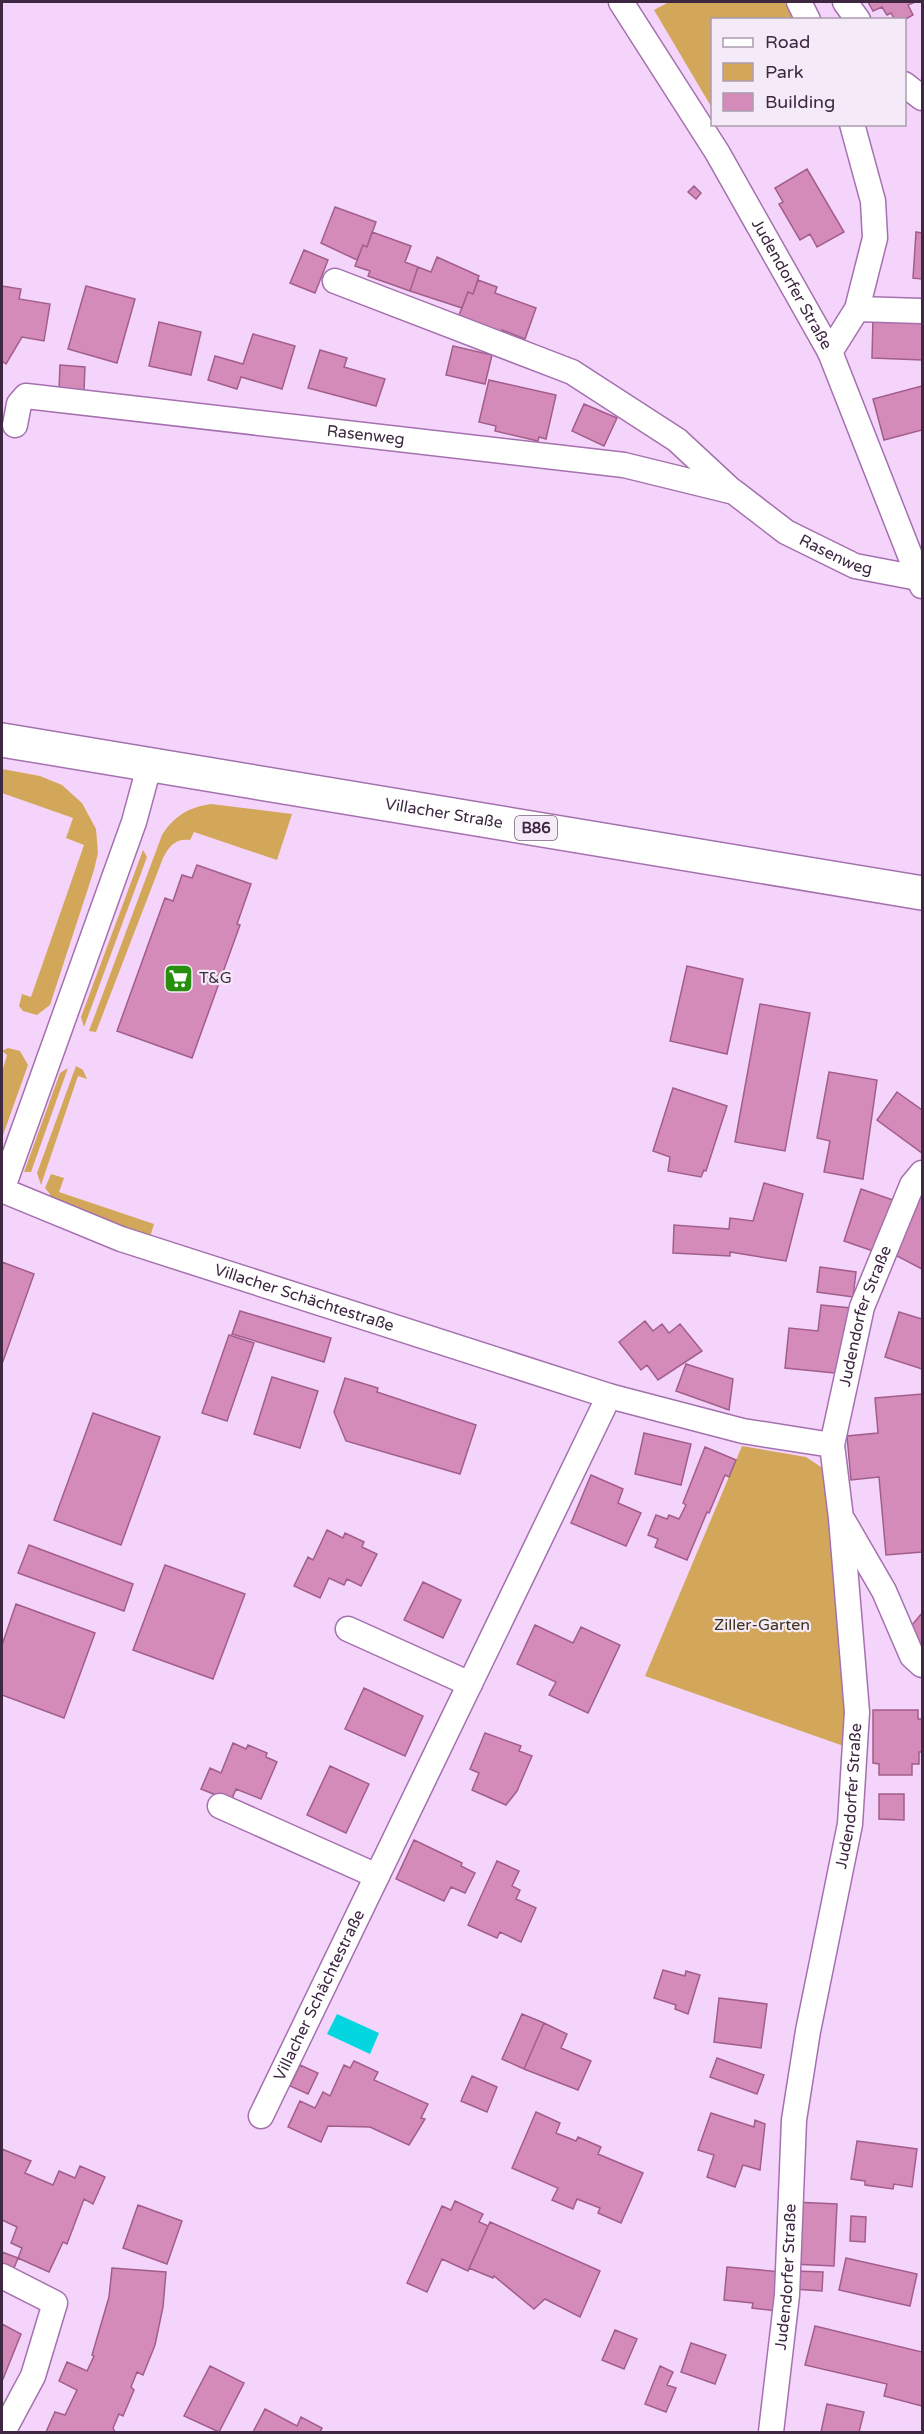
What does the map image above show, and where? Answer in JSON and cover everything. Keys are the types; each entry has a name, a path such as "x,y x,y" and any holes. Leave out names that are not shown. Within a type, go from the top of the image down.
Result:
{"main road":[{"name":"Villacher Straße","path":"2,740 922,893"}],"street":[{"name":"Judendorfer Straße","path":"621,2 717,152 830,352 920,582"},
{"path":"799,2 807,18"},
{"path":"845,2 857,18"},
{"path":"906,86 922,98"},
{"path":"830,352 857,309 876,227 864,160 853,126"},
{"name":"Rasenweg","path":"335,281 572,372 677,440 734,492 786,532 855,566 920,582"},
{"path":"857,309 922,311"},
{"name":"Rasenweg","path":"15,425 19,404 26,396 624,465 734,492"},
{"name":"Villacher Schächtestraße","path":"150,763 134,822 2,1190 121,1239 609,1396 743,1431 832,1445"},
{"name":"Judendorfer Straße","path":"771,2433 787,2295 794,2120 808,2031 850,1824 857,1712 842,1518 832,1445 862,1307 912,1185 922,1173"},
{"name":"Villacher Schächtestraße","path":"261,2116 609,1396"},
{"path":"842,1518 884,1591 912,1656 922,1665"},
{"path":"348,1629 470,1684"},
{"path":"220,1806 377,1876"},
{"path":"2,2276 55,2302 33,2376 3,2433"}],"green space":[{"path":"669,2 785,2 793,18 711,18 711,106 654,10"},
{"path":"2,769 40,776 62,785 82,803 96,829 98,853 94,870 50,1005 37,1015 23,1011 19,1006 22,994 31,997 84,845 66,838 73,818 2,793"},
{"path":"211,804 292,814 277,860 194,832 190,840 181,840 174,844 163,858 96,1032 89,1031 162,835 183,813"},
{"path":"143,850 147,857 84,1027 81,1017"},
{"path":"8,1048 20,1051 28,1065 2,1138 2,1072 7,1055 2,1051"},
{"path":"76,1066 83,1070 87,1079 78,1076 41,1185 37,1173"},
{"path":"68,1068 31,1172 24,1172 60,1073"},
{"path":"51,1174 64,1178 59,1192 154,1224 149,1240 49,1201 50,1194 45,1188"},
{"name":"Ziller-Garten","path":"742,1446 806,1457 836,1477 855,1750 645,1676"}],"shaded area":[{"path":"337,2014 379,2033 370,2054 327,2034"}],"building":[{"path":"868,2 915,2 908,5 913,15 906,19 894,18 891,13 887,15 882,7 873,11"},
{"path":"807,169 844,232 817,247 810,234 800,240 779,204 783,202 775,188"},
{"path":"694,186 701,193 696,199 688,192"},
{"path":"335,207 376,222 367,247 363,245 357,260 321,243"},
{"path":"372,232 411,246 405,262 418,267 410,291 368,276 370,271 355,266 363,245 367,247"},
{"path":"916,232 922,233 922,279 913,278"},
{"path":"304,250 328,260 315,293 290,283"},
{"path":"437,257 479,276 473,294 468,292 462,308 410,291 418,267 431,272"},
{"path":"478,280 497,287 495,293 536,308 525,339 502,330 501,334 459,315 468,292 473,294"},
{"path":"2,286 21,289 19,299 50,304 44,341 22,337 6,364 2,361"},
{"path":"86,286 135,299 117,363 68,349"},
{"path":"873,317 922,319 922,360 872,358"},
{"path":"159,322 201,332 191,375 149,366"},
{"path":"253,334 295,346 282,389 241,377 237,389 208,380 215,356 243,364"},
{"path":"453,346 492,355 485,384 446,375"},
{"path":"320,350 347,358 344,367 385,379 376,406 308,388"},
{"path":"60,365 85,367 84,390 59,389"},
{"path":"489,380 556,395 546,439 539,437 538,441 495,431 496,426 479,422"},
{"path":"922,386 922,430 884,440 873,399"},
{"path":"584,404 617,418 604,446 572,431"},
{"name":"T&G","path":"197,865 251,884 237,924 240,925 192,1058 117,1031 165,898 173,901 182,875 192,878"},
{"path":"687,966 743,979 727,1054 670,1041"},
{"path":"760,1004 810,1013 785,1151 735,1142"},
{"path":"829,1072 877,1080 863,1179 824,1172 830,1141 817,1138"},
{"path":"673,1088 727,1106 706,1171 704,1170 701,1177 668,1171 670,1157 653,1151"},
{"path":"897,1092 922,1110 922,1153 877,1120"},
{"path":"764,1183 803,1194 786,1261 730,1252 730,1256 673,1253 674,1225 729,1229 730,1218 753,1221"},
{"path":"922,1187 922,1269 895,1255"},
{"path":"861,1189 893,1200 876,1252 844,1241"},
{"path":"2,1262 34,1274 2,1364"},
{"path":"820,1267 856,1272 853,1297 817,1292"},
{"path":"821,1305 851,1308 844,1374 785,1368 789,1328 818,1331"},
{"path":"240,1311 331,1338 324,1362 232,1334"},
{"path":"899,1312 922,1319 922,1369 885,1357"},
{"path":"645,1321 653,1331 662,1324 669,1333 680,1324 702,1351 658,1380 647,1365 641,1370 619,1342"},
{"path":"229,1335 254,1343 227,1421 202,1413"},
{"path":"686,1364 733,1379 729,1410 676,1391"},
{"path":"272,1377 318,1391 300,1448 254,1434"},
{"path":"345,1378 378,1388 377,1392 476,1425 460,1474 346,1441 334,1412"},
{"path":"922,1394 922,1552 886,1555 879,1477 851,1480 847,1436 878,1433 875,1398"},
{"path":"93,1413 160,1437 121,1545 54,1520"},
{"path":"644,1433 691,1444 681,1485 635,1474"},
{"path":"705,1447 736,1460 729,1477 725,1475 687,1560 655,1547 658,1539 648,1535 656,1515 667,1519 669,1515 679,1519 686,1505 683,1503"},
{"path":"591,1475 623,1489 618,1503 641,1513 626,1546 571,1523"},
{"path":"327,1530 343,1538 345,1533 364,1542 362,1547 377,1554 361,1586 347,1579 344,1585 329,1578 320,1598 294,1586 308,1557 313,1560"},
{"path":"29,1545 133,1584 124,1611 18,1573"},
{"path":"165,1565 245,1594 213,1679 133,1650"},
{"path":"423,1582 461,1600 443,1638 404,1620"},
{"path":"16,1604 95,1633 64,1718 2,1695 2,1645"},
{"path":"922,1613 922,1651 907,1631"},
{"path":"535,1625 573,1643 581,1627 620,1645 588,1713 549,1695 556,1682 517,1664"},
{"path":"364,1688 423,1716 405,1756 345,1729"},
{"path":"873,1710 918,1710 918,1719 922,1719 922,1752 919,1752 919,1764 912,1764 912,1775 879,1775 879,1764 873,1763"},
{"path":"485,1733 521,1746 519,1751 532,1756 517,1791 506,1805 472,1790 479,1773 470,1769"},
{"path":"233,1743 246,1749 248,1745 267,1753 266,1757 277,1762 261,1799 236,1789 231,1801 201,1789 210,1768 221,1773"},
{"path":"330,1766 369,1784 346,1833 307,1815"},
{"path":"879,1794 904,1794 904,1820 879,1819"},
{"path":"414,1840 462,1863 461,1866 475,1873 465,1893 451,1887 444,1901 396,1879"},
{"path":"497,1861 519,1871 512,1886 520,1890 516,1899 536,1908 521,1942 500,1932 497,1938 468,1925"},
{"path":"663,1970 685,1976 686,1971 700,1975 688,2014 675,2009 676,2005 654,1998"},
{"path":"719,1998 767,2004 761,2048 714,2042"},
{"path":"522,2014 544,2023 524,2069 502,2059"},
{"path":"544,2023 567,2034 561,2048 591,2061 578,2090 524,2069"},
{"path":"717,2058 764,2075 757,2094 710,2077"},
{"path":"354,2061 378,2072 374,2080 428,2104 421,2118 425,2119 409,2145 370,2127 328,2126 321,2142 288,2127 300,2101 315,2108 323,2092 330,2096 344,2065 350,2068"},
{"path":"300,2065 318,2073 308,2094 290,2086"},
{"path":"472,2076 497,2087 487,2112 461,2101"},
{"path":"536,2112 560,2123 556,2133 576,2141 578,2137 601,2147 598,2154 643,2173 621,2223 598,2213 600,2208 577,2199 573,2209 552,2200 558,2188 512,2168"},
{"path":"711,2113 754,2127 755,2120 765,2124 760,2170 743,2165 735,2187 707,2177 714,2155 698,2150"},
{"path":"857,2141 917,2149 912,2187 894,2184 893,2189 865,2185 865,2181 851,2179"},
{"path":"2,2149 31,2161 25,2173 53,2185 59,2171 75,2178 80,2166 105,2177 93,2204 84,2199 67,2244 63,2242 49,2272 18,2258 22,2248 11,2243 17,2227 2,2220"},
{"path":"455,2201 483,2214 479,2222 488,2226 468,2271 442,2259 427,2292 407,2283 442,2206 451,2210"},
{"path":"794,2202 837,2204 834,2266 791,2264"},
{"path":"138,2205 182,2221 167,2264 123,2248"},
{"path":"851,2216 866,2217 865,2242 850,2241"},
{"path":"490,2222 600,2271 580,2317 545,2299 534,2309 494,2276 493,2278 469,2268"},
{"path":"2,2252 18,2258 12,2273 2,2269"},
{"path":"846,2258 917,2274 910,2306 839,2290"},
{"path":"727,2267 782,2272 778,2311 752,2308 753,2303 724,2300"},
{"path":"112,2268 166,2272 163,2307 155,2345 143,2375 137,2372 131,2387 134,2390 123,2416 119,2414 113,2428 115,2432 46,2432 55,2412 65,2415 77,2390 59,2381 67,2362 87,2371 94,2356 92,2355 109,2297"},
{"path":"795,2271 823,2272 822,2291 794,2289"},
{"path":"2,2324 21,2334 3,2379 2,2378"},
{"path":"815,2326 922,2352 922,2406 884,2396 887,2384 805,2365"},
{"path":"615,2330 637,2339 624,2369 602,2360"},
{"path":"691,2343 726,2355 715,2384 681,2372"},
{"path":"210,2366 244,2383 219,2432 184,2416"},
{"path":"660,2366 673,2372 667,2385 676,2388 666,2412 645,2404"},
{"path":"827,2404 864,2412 859,2432 821,2432"},
{"path":"265,2409 297,2426 301,2417 322,2428 320,2432 253,2432"}],"place":[{"name":"T&G","path":"178,978"}]}
